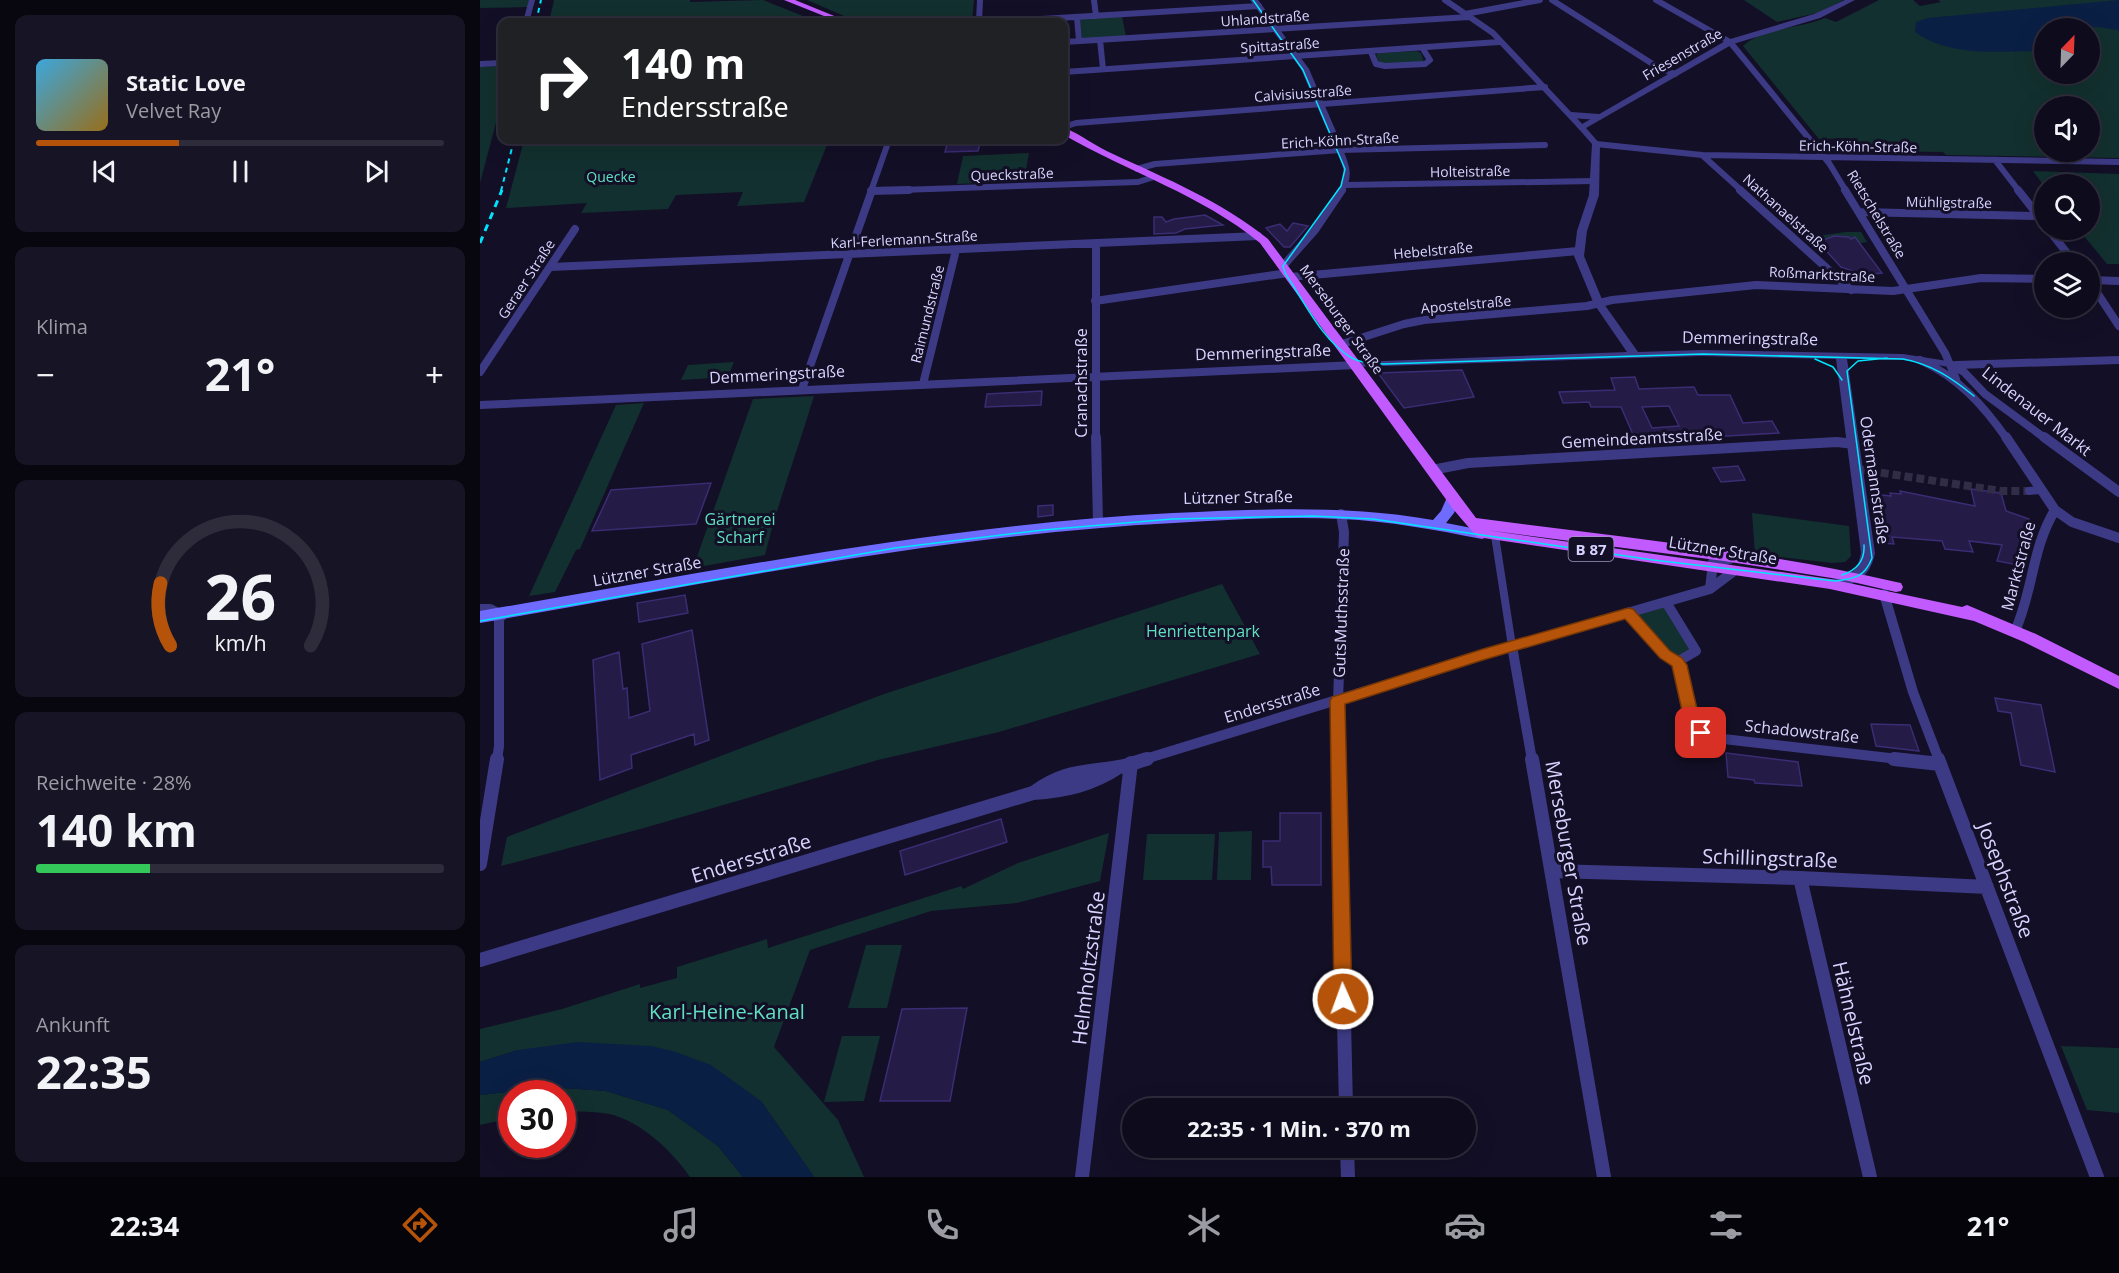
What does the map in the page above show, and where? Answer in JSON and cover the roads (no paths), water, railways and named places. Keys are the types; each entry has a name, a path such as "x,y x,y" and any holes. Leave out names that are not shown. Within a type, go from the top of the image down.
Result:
{"main road":[{"path":"788,0 831,18"},
{"name":"Merseburger Straße","path":"1068,132 1085,143 1126,160 1137,169 1217,209 1258,236 1453,498 1472,522 1489,535"},
{"path":"1421,523 1439,522 1447,513 1453,498"},
{"name":"Lützner Straße","path":"480,617 895,546 1098,522 1226,515 1341,514 1421,523 1711,567 1736,565 1856,578 1930,596 2015,631 2119,683"},
{"name":"Lützner Straße","path":"1439,522 1472,522 1736,565 1884,594 1974,615"},
{"name":"Lützner Straße","path":"480,622 502,615"}],"street":[{"path":"527,18 532,0"},
{"path":"979,18 980,0"},
{"path":"1094,0 1096,16"},
{"path":"1445,0 1467,16 1483,34 1499,42 1545,87 1596,144 1593,200 1582,231 1578,251 1599,304 1634,354"},
{"name":"Uhlandstraße","path":"1068,42 1467,16 1540,0"},
{"path":"1552,0 1659,68 1675,74"},
{"name":"Rietschelstraße","path":"1656,0 1730,42 1825,157 1946,353 1953,372"},
{"name":"Friesenstraße","path":"1581,127 1730,42 1817,16 1851,0"},
{"path":"1060,18 1256,3 1305,69 1348,170 1345,185 1287,272"},
{"path":"1077,17 1079,41"},
{"path":"1100,40 1103,69"},
{"name":"Spittastraße","path":"1068,72 1499,42"},
{"path":"1371,52 1376,64 1385,66 1425,64 1430,60 1423,48"},
{"path":"480,64 498,63"},
{"name":"Calvisiusstraße","path":"1068,127 1076,123 1545,87"},
{"path":"1571,115 1599,117"},
{"path":"802,389 888,144"},
{"name":"Erich-Köhn-Straße","path":"1596,144 1702,155 2119,162"},
{"name":"Erich-Köhn-Straße","path":"1137,169 1155,164 1340,150 1545,145"},
{"name":"Nathanaelstraße","path":"1702,155 1851,291"},
{"path":"1995,160 2034,210"},
{"name":"Queckstraße","path":"871,191 1138,182 1154,177"},
{"name":"Holteistraße","path":"1345,185 1595,180"},
{"name":"Mühligstraße","path":"1859,212 2034,216"},
{"name":"Geraer Straße","path":"480,372 575,229"},
{"name":"Karl-Ferlemann-Straße","path":"551,267 1258,236"},
{"path":"2057,240 2066,252"},
{"name":"Cranachstraße","path":"1096,244 1096,499 1098,522"},
{"name":"Raimundstraße","path":"923,384 956,250"},
{"name":"Hebelstraße","path":"1095,302 1287,272 1578,251"},
{"name":"Roßmarktstraße","path":"1599,304 1756,285 1851,291 1906,290 1981,278 2034,279"},
{"path":"2100,281 2119,281"},
{"path":"2100,295 2119,326"},
{"name":"Apostelstraße","path":"1339,345 1404,324 1424,320 1599,304"},
{"name":"Demmeringstraße","path":"480,405 1634,354 1917,359 1953,372 1970,366 2119,360"},
{"name":"Odermannstraße","path":"1841,356 1868,553 1865,568 1856,578"},
{"name":"Lindenauer Markt","path":"1917,359 1953,372 1964,372 1985,394 2119,492"},
{"name":"Lindenauer Markt","path":"1953,372 1974,396 2035,490 2055,510 2072,522 2119,538"},
{"name":"Gemeindeamtsstraße","path":"1432,470 1448,465 1499,461 1838,442 1854,444"},
{"name":"Marktstraße","path":"2015,631 2023,616 2044,524 2055,510"},
{"name":"GutsMuthsstraße","path":"1341,514 1344,532 1338,701 1339,846 1346,1098"},
{"name":"Merseburger Straße","path":"1489,535 1512,646 1553,871 1604,1177"},
{"name":"Endersstraße","path":"480,960 1033,793 1060,792 1102,779 1125,765 1512,646 1710,589 1736,565"},
{"path":"1710,589 1711,567"},
{"path":"1830,584 1856,578"},
{"name":"Josephstraße","path":"1884,594 1913,692 2097,1177"},
{"path":"1628,613 1665,655 1677,662 1696,651 1666,602"},
{"name":"Lützner Straße","path":"480,609 490,609 502,615"},
{"path":"480,864 482,839 499,746 499,619 502,615"},
{"name":"Schadowstraße","path":"1677,662 1682,669 1692,724 1701,733 1715,738 1940,764"},
{"name":"Helmholtzstraße","path":"1082,1177 1125,765"},
{"name":"Schillingstraße","path":"1553,871 1800,878 1987,887"},
{"name":"Hähnelstraße","path":"1800,878 1870,1177"},
{"path":"1347,1158 1348,1177"}],"water":[{"path":"2119,0 2119,33 2118,30 2100,27 2100,18 2034,18 2034,51 1994,52 1944,46 1915,32 1916,22 1928,18"},
{"path":"578,1042 651,1046 673,1051 711,1065 761,1101 814,1177 743,1177 718,1146 668,1110 606,1091 576,1089 576,1080 498,1080 498,1093 480,1095 480,1062 518,1050"}],"tunnel":[{"path":"1857,469 2001,491 2029,491"}],"tram line":[{"path":"1253,0 1303,70 1345,169 1341,186 1283,266 1285,273 1323,331 1341,351 1352,358 1367,363 1384,364 1703,354 1882,358"},
{"path":"480,621 895,548 1043,530 1172,519 1313,516 1373,519 1653,560 1835,581 1848,579 1862,573 1872,558 1847,371 1858,361 1882,358"},
{"path":"1882,358 1903,359 1923,364 1958,383 1974,396"},
{"path":"1882,358 1887,358"},
{"path":"1815,359 1833,367 1842,380"},
{"path":"1842,575 1859,564 1863,556 1864,545"}],"railway":[{"path":"537,18 541,0"},
{"path":"501,191 513,144"},
{"path":"480,243 502,190"}],"park label":[{"name":"Quecke","path":"611,176"},
{"name":"Gärtnerei Scharf","path":"740,528"},
{"name":"Henriettenpark","path":"1203,631"},
{"name":"Karl-Heine-Kanal","path":"727,1011"}]}
